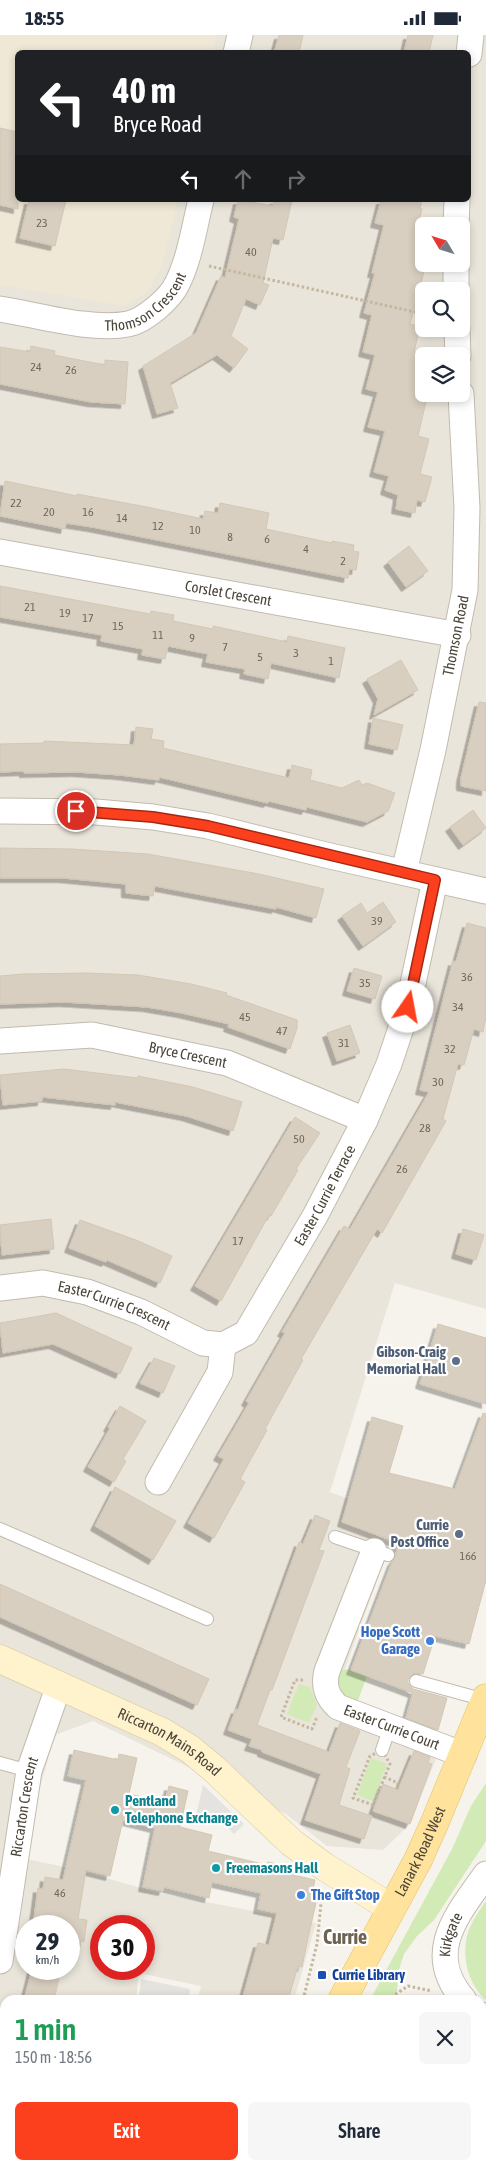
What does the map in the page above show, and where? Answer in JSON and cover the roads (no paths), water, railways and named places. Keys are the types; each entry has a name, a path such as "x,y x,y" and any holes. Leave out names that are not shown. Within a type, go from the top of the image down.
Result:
{"main road":[{"name":"Lanark Road West","path":"345,1995 418,1860 486,1700"}],"street":[{"path":"237,50 240,35"},
{"path":"469,50 471,35"},
{"name":"Thomson Crescent","path":"0,309 99,326 130,324 159,307 177,286 187,261 201,202"},
{"path":"456,217 457,202"},
{"name":"Thomson Road","path":"404,873 458,635 465,590 468,549 460,402"},
{"name":"Corslet Crescent","path":"0,552 458,635"},
{"path":"0,811 96,812 153,817 208,826 486,891"},
{"name":"Easter Currie Terrace","path":"223,1345 246,1333 315,1216 365,1120 389,1064 408,1007 435,880"},
{"name":"Bryce Crescent","path":"0,1041 92,1035 227,1063 365,1120"},
{"name":"Easter Currie Crescent","path":"0,1288 43,1283 87,1292 141,1312 203,1343 223,1345"},
{"path":"158,1482 220,1372 223,1345"},
{"name":"Easter Currie Court","path":"381,1553 328,1690 346,1711 386,1738 464,1755"},
{"name":"Riccarton Mains Road","path":"0,1659 162,1732 190,1749 214,1769 292,1843 325,1867 391,1908"},
{"name":"Riccarton Crescent","path":"0,1961 29,1771 59,1685"},
{"name":"Kirkgate","path":"460,1995 454,1987 447,1971 447,1939 453,1921 486,1874"}],"lane":[{"path":"0,1529 207,1619"},
{"path":"335,1537 381,1553"},
{"path":"416,1681 486,1700"},
{"path":"0,1763 29,1771"}],"place":[{"name":"Gibson-Craig Memorial Hall","path":"456,1361"},
{"name":"Currie Post Office","path":"459,1534"},
{"name":"Hope Scott Garage","path":"430,1641"},
{"name":"Pentland Telephone Exchange","path":"115,1810"},
{"name":"Freemasons Hall","path":"216,1868"},
{"name":"The Gift Stop","path":"301,1895"},
{"name":"Currie Library","path":"322,1975"}],"district":[{"name":"Currie","path":"345,1937"}]}
